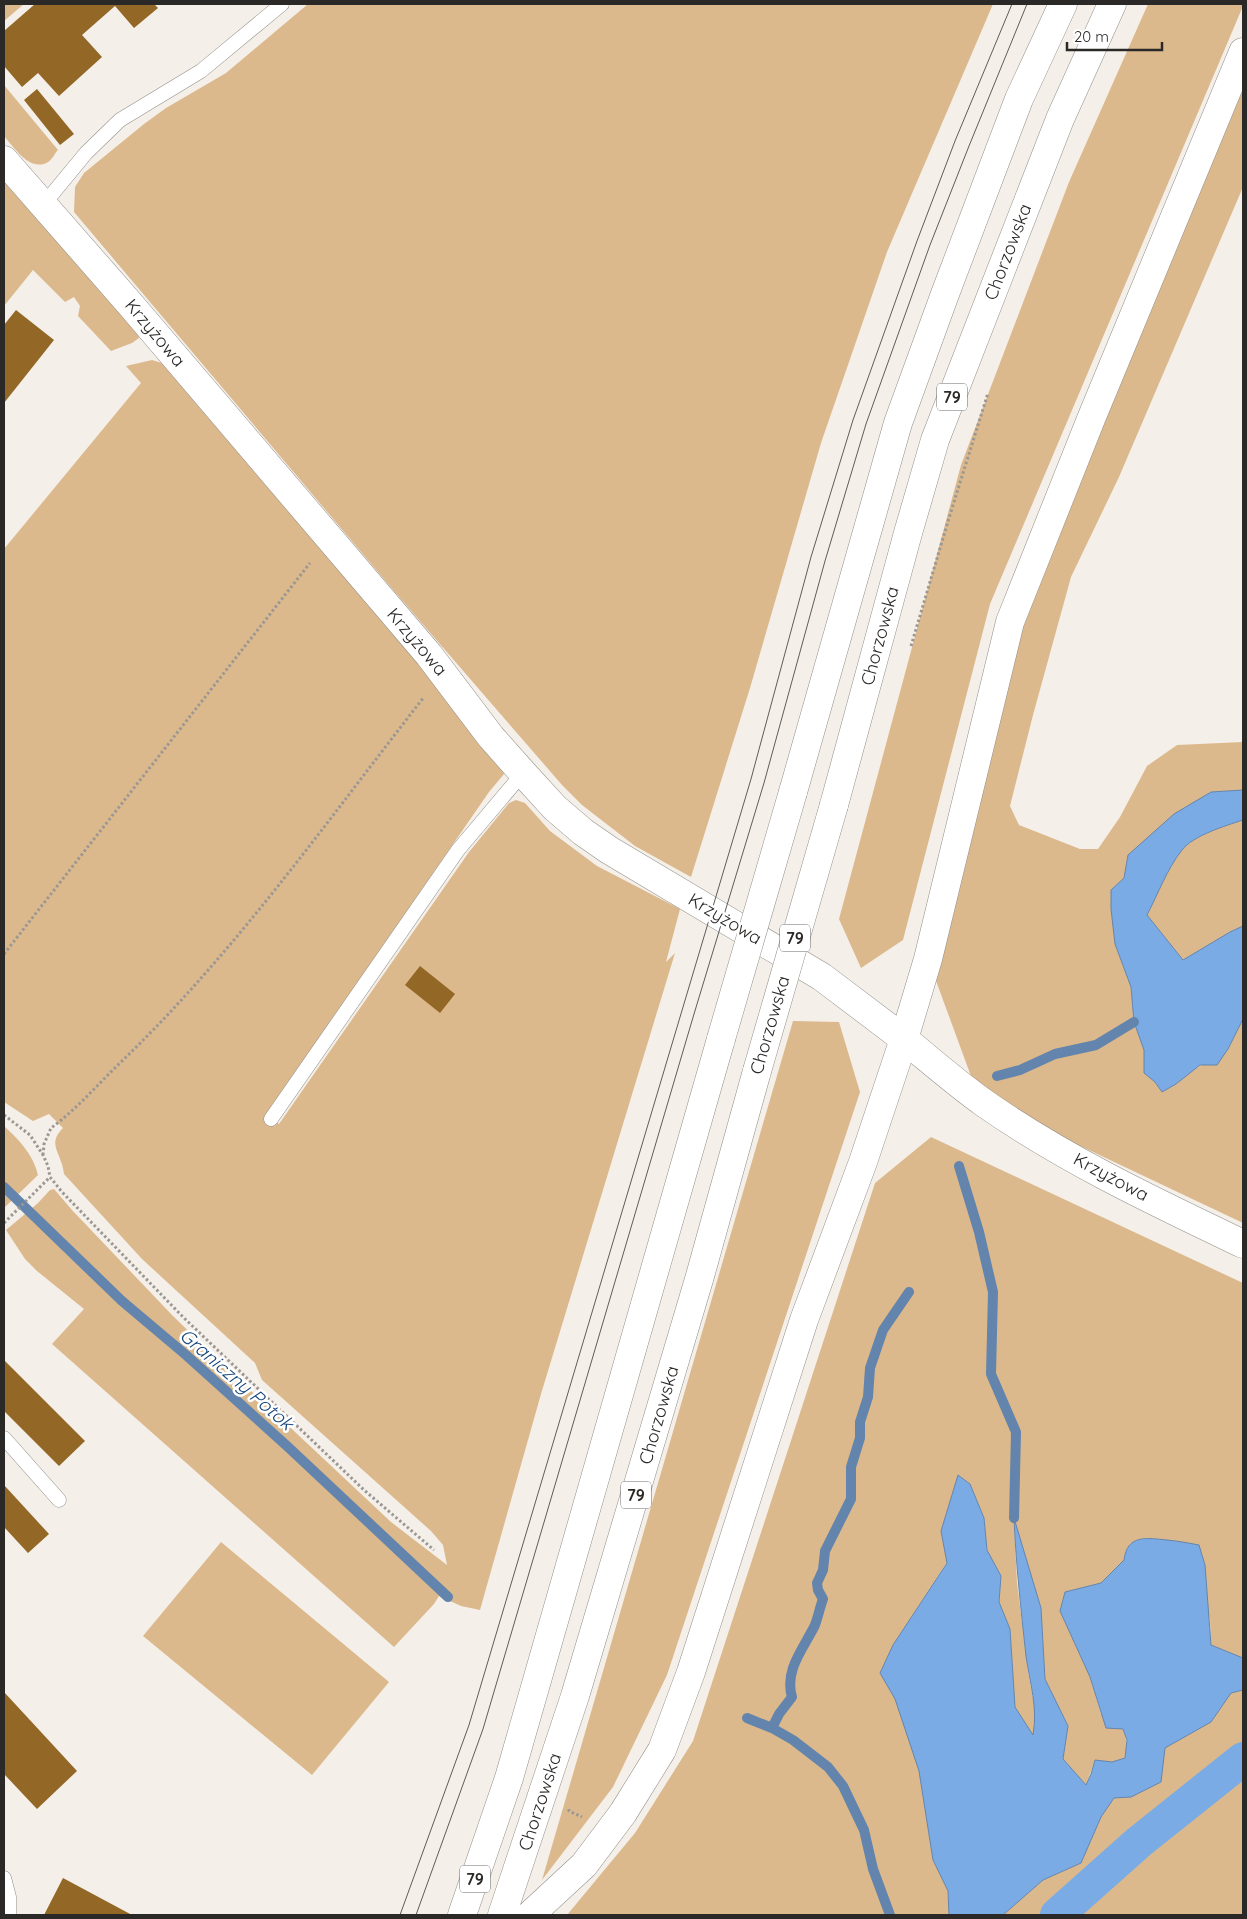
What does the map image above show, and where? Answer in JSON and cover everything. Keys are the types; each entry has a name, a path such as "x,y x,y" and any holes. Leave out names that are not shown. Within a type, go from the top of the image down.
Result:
{"main road":[{"name":"Chorzowska","path":"462,1915 512,1768 898,423 1019,99 1062,4"},
{"name":"Chorzowska","path":"502,1915 578,1687 700,1276 756,1072 834,805 935,440 1060,119 1112,4"},
{"path":"530,1915 584,1865 623,1813 662,1750 691,1672 804,1320 863,1162 904,1039 928,959 1010,622 1091,419 1243,52"},
{"name":"Krzyżowa","path":"4,160 44,204 330,540 443,673 491,736 555,808 583,832 609,850 822,977 983,1102 1059,1150 1243,1244"}],"lane":[{"path":"44,204 86,153 120,120 201,71 282,4"},
{"path":"271,1119 458,850 523,773"},
{"path":"4,1438 59,1500"},
{"path":"4,1878 9,1897 9,1915"}],"path":[{"path":"910,652 949,518 990,389"},
{"path":"4,954 317,554 330,540"},
{"path":"43,1155 44,1144 51,1128 135,1048 190,990 269,898 443,673"},
{"path":"4,1115 30,1135 43,1155 50,1177 62,1192 183,1317 364,1490 434,1550"},
{"path":"5,1221 50,1177"}],"shaded area":[{"path":"4,4 24,4 4,21"},
{"path":"308,4 993,4 887,252 821,443 750,688 691,877 635,846 582,805 562,785 394,591 74,212 75,187 84,173 166,108 226,73"},
{"path":"1148,4 1243,4 1243,6 990,604 903,940 861,968 839,919 961,465 1069,182"},
{"path":"1243,52 1243,187 1119,477 1071,577 1010,806 1019,825 1080,849 1098,849 1120,817 1147,766 1177,745 1243,742 1243,790 1210,792 1128,855 1124,878 1111,890 1115,944 1131,987 1134,1022 1144,1050 1144,1073 1155,1082 1162,1092 1228,1049 1243,1019 1243,1223 979,1098 928,959 1010,622"},
{"path":"4,85 58,150 48,162 35,164 29,161 17,152 4,136"},
{"path":"4,177 138,329 139,338 132,343 111,351 78,316 80,306 74,297 65,302 33,270 4,306"},
{"path":"152,360 162,363 171,370 249,455 501,764 504,774 489,792 266,1115 279,1124 469,852 509,803 516,800 525,803 550,831 597,866 680,909 666,962 675,953 541,1394 480,1610 461,1606 439,1596 434,1604 394,1647 52,1344 84,1309 25,1259 6,1230 38,1203 50,1190 54,1189 172,1315 214,1356 391,1522 447,1565 443,1545 431,1531 262,1380 255,1363 142,1259 64,1174 55,1144 58,1134 63,1128 49,1114 33,1121 4,1102 4,549 141,383 126,366"},
{"path":"1243,820 1243,926 1183,960 1147,915 1172,865 1187,845 1210,832"},
{"path":"793,1021 839,1022 860,1092 667,1675 613,1787 542,1880"},
{"path":"4,1126 29,1154 38,1175 4,1208"},
{"path":"931,1137 1243,1283 1243,1658 1211,1645 1210,1619 1163,1540 1150,1538 1137,1540 1128,1547 1124,1560 1101,1583 1065,1592 1060,1611 1090,1677 1101,1714 1123,1730 1126,1741 1125,1758 1112,1762 1095,1760 1086,1785 1063,1759 1068,1726 1045,1679 1041,1608 1014,1521 1017,1582 1028,1671 1036,1714 1033,1736 1015,1707 1010,1629 999,1602 1001,1576 987,1550 984,1518 970,1484 958,1475 941,1531 947,1562 893,1645 880,1673 895,1699 919,1771 933,1860 948,1891 949,1915 567,1915 635,1833 693,1741 875,1183"},
{"path":"221,1542 389,1682 312,1775 143,1636"},
{"path":"1243,1690 1243,1915 1003,1915 1043,1880 1081,1863 1101,1817 1114,1798 1131,1797 1165,1748 1211,1722 1231,1693"}],"water":[{"path":"1243,790 1243,820 1210,832 1187,845 1172,865 1147,915 1183,960 1243,926 1243,1019 1228,1049 1217,1065 1200,1065 1176,1084 1162,1092 1155,1082 1144,1073 1144,1050 1134,1022 1131,987 1115,944 1111,890 1124,878 1128,855 1174,814 1211,792"},
{"path":"958,1475 970,1484 984,1518 987,1550 1001,1576 999,1602 1010,1629 1015,1707 1033,1735 1035,1715 1024,1639 1014,1518 1041,1608 1045,1679 1068,1726 1063,1759 1086,1785 1095,1760 1112,1762 1125,1758 1127,1740 1123,1729 1106,1728 1090,1677 1060,1611 1065,1592 1101,1583 1124,1560 1129,1546 1139,1540 1160,1539 1199,1545 1205,1565 1211,1645 1243,1658 1243,1690 1231,1693 1211,1722 1165,1748 1161,1782 1131,1797 1114,1798 1101,1817 1081,1863 1043,1880 1003,1915 949,1915 948,1891 933,1860 919,1771 895,1699 880,1673 893,1645 947,1563 941,1531"}],"building":[{"path":"35,4 154,4 158,8 134,28 115,6 82,35 102,57 59,96 38,73 22,87 4,66 4,31"},
{"path":"37,89 74,134 60,145 24,100"},
{"path":"16,310 54,340 4,403 4,325"},
{"path":"420,966 455,994 440,1013 405,985"},
{"path":"4,1360 85,1441 59,1466 4,1411"},
{"path":"4,1485 49,1534 28,1553 4,1527"},
{"path":"4,1692 77,1771 37,1809 4,1774"},
{"path":"63,1878 132,1915 44,1915"}],"waterway":[{"path":"997,1076 1020,1070 1055,1054 1096,1045 1134,1022"},
{"path":"959,1166 979,1232 993,1292 991,1374 1016,1432 1014,1518"},
{"name":"Graniczny Potok","path":"4,1187 122,1301 186,1355 287,1446 448,1597"},
{"path":"772,1728 779,1714 792,1697 790,1687 793,1668 815,1625 823,1599 818,1590 817,1583 823,1570 825,1551 851,1499 851,1467 860,1438 860,1422 868,1397 870,1368 883,1330 909,1292"},
{"name":"Graniczny Potok","path":"747,1718 772,1728 793,1740 828,1767 843,1786 864,1830 873,1869 890,1915"},
{"path":"1057,1915 1139,1842 1243,1759"}],"tram line":[{"path":"400,1915 469,1725 751,779 811,557 853,420 955,141 1012,4"},
{"path":"416,1915 483,1729 764,783 825,561 866,424 930,245 1027,4"}]}
